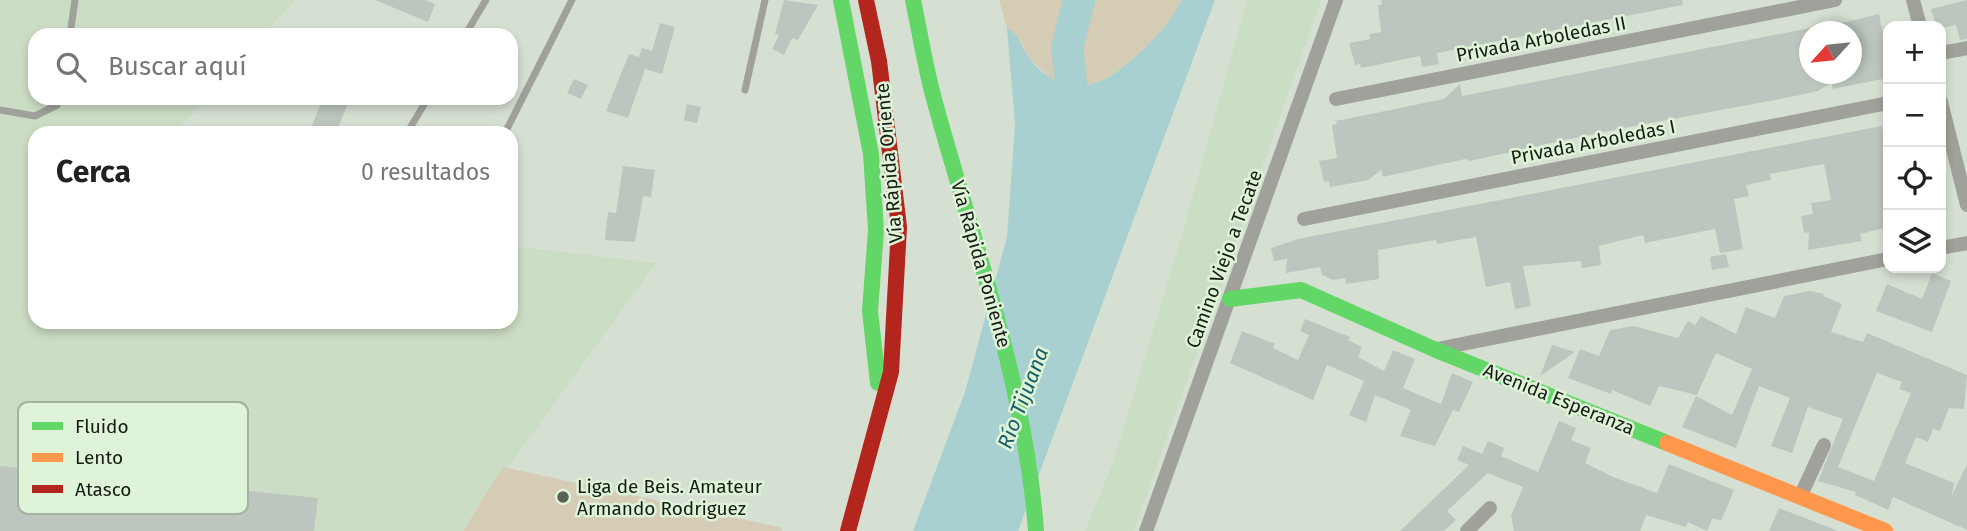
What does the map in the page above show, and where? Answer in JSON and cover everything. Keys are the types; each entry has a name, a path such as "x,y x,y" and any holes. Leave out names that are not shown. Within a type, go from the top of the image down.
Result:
{"main road":[{"path":"841,0 871,154 876,230 870,311 881,413"},
{"name":"Vía Rápida Oriente","path":"850,524 891,372 899,227 879,61 866,0"},
{"name":"Vía Rápida Poniente","path":"913,0 933,96 998,317 1031,466 1036,531"},
{"name":"Avenida Esperanza","path":"1230,299 1301,290 1436,350 1885,531"},
{"path":"841,531 850,524"}],"street":[{"name":"Camino Viejo a Tecate","path":"1146,531 1336,0"},
{"name":"Privada Arboledas II","path":"1336,99 1835,0"},
{"path":"1913,0 1919,21"},
{"path":"1946,52 1967,48"},
{"name":"Privada Arboledas I","path":"1304,219 1883,104"},
{"path":"1946,122 1967,205"},
{"path":"1946,247 1967,243"},
{"path":"1436,350 1883,260"},
{"path":"1800,497 1824,445"},
{"path":"1467,531 1490,508"}],"lane":[{"path":"71,28 75,0"},
{"path":"469,28 486,0"},
{"path":"509,126 572,0"},
{"path":"745,90 765,0"},
{"path":"0,110 35,116 57,105"},
{"path":"411,126 424,105"}],"shaded area":[{"path":"0,0 295,0 269,28 28,28 28,105 200,105 180,126 28,126 28,329 518,329 518,247 656,263 462,531 0,531"},
{"path":"999,0 1181,0 1160,33 1126,65 1105,79 1073,89 1052,80 1028,57 1021,41 1007,28"},
{"path":"1247,0 1321,0 1134,531 1085,531 1114,460 1181,238"},
{"name":"Liga de Beis. Amateur Armando Rodriguez","path":"503,467 783,528 781,531 463,531"}],"water":[{"path":"1181,0 1215,0 1018,531 913,531 965,392 1007,237 1015,125 1007,28 1017,36 1036,66 1053,80 1073,89 1105,79 1126,65 1160,33"}],"building":[{"path":"375,0 425,0 435,4 428,22"},
{"path":"784,0 818,5 798,40 792,38 784,55 772,49 779,35 775,34"},
{"path":"1381,0 1682,0 1683,5 1437,53 1439,64 1422,67 1420,56 1361,68 1360,64 1355,65 1349,43 1370,39 1369,34 1381,32 1378,5 1382,5"},
{"path":"1967,0 1967,39 1960,40 1956,25 1946,27 1946,21 1935,21 1931,9"},
{"path":"1879,14 1883,34 1883,79 1862,83 1862,21 1850,21"},
{"path":"660,23 675,27 662,74 645,69 628,118 606,111 629,54 639,57 642,48 652,51"},
{"path":"1799,30 1799,84 1829,84 1818,91 1801,95 1597,133 1470,161 1465,159 1383,177 1381,170 1368,180 1330,187 1329,181 1324,182 1319,161 1337,158 1332,125 1337,124 1336,121 1444,99 1460,84 1462,96"},
{"path":"574,79 588,85 581,99 567,93"},
{"path":"1831,84 1858,84 1833,89"},
{"path":"687,104 701,107 697,123 684,120"},
{"path":"320,105 347,105 339,126 312,126"},
{"path":"1882,126 1883,130 1883,228 1860,234 1862,241 1808,250 1809,232 1804,233 1801,216 1813,214 1811,203 1831,200 1824,164 1770,174 1771,180 1746,185 1749,196 1734,199 1743,249 1720,253 1715,229 1645,243 1643,235 1599,246 1601,265 1582,268 1581,261 1523,266 1531,306 1515,309 1510,282 1486,287 1476,237 1437,244 1436,240 1378,250 1379,279 1346,284 1345,278 1333,280 1322,275 1320,267 1286,273 1287,259 1274,261 1271,248 1298,239"},
{"path":"623,166 655,170 651,197 643,196 635,242 605,240 608,212 616,213"},
{"path":"1726,254 1729,267 1712,270 1710,257"},
{"path":"1932,273 1951,281 1932,332 1876,311 1887,284 1922,299"},
{"path":"1810,291 1824,294 1823,296 1842,304 1831,332 1863,342 1867,333 1967,375 1964,409 1949,408 1940,431 1933,429 1928,442 1916,437 1905,463 1954,483 1952,495 1967,464 1967,530 1893,497 1888,510 1855,495 1856,492 1818,481 1843,419 1808,407 1792,453 1771,446 1790,398 1759,386 1736,448 1682,427 1696,396 1732,415 1752,369 1716,353 1697,395 1659,386 1650,406 1612,390 1611,394 1568,378 1580,349 1599,356 1610,330 1634,326 1678,338 1688,321 1695,325 1701,316 1736,334 1746,307 1775,318 1784,296","holes":["1877,373 1902,382 1899,389 1911,393 1874,481 1838,467"]},
{"path":"1305,319 1350,337 1348,340 1362,347 1358,357 1384,371 1393,350 1415,359 1403,388 1441,404 1452,373 1473,382 1459,412 1453,410 1435,446 1400,436 1411,410 1375,395 1366,422 1349,415 1364,381 1327,365 1313,400 1230,363 1242,331 1275,344 1273,348 1298,360 1309,335 1300,331"},
{"path":"1552,345 1575,352 1540,376"},
{"path":"1559,421 1576,428 1571,440 1591,448 1585,463 1613,477 1657,493 1669,464 1734,490 1721,521 1713,518 1707,531 1688,522 1686,527 1646,515 1640,531 1514,531 1511,516 1523,487 1488,473 1447,511 1456,520 1444,531 1400,531 1469,465 1457,460 1463,446 1482,454 1488,441 1504,448 1501,456 1538,472"},
{"path":"0,466 18,468 18,514 248,514 248,491 318,498 314,531 0,531"},
{"path":"1779,508 1836,530 1836,531 1769,531"}],"waterway":[{"name":"Río Tijuana","path":"1077,133 1067,48 1079,0"}],"traffic: fast":[{"path":"841,0 871,154 876,230 870,311 878,383"},
{"path":"913,0 934,99 981,259 1009,367 1021,421 1036,531"},
{"path":"1230,299 1301,290 1436,350 1667,443"}],"traffic: slow":[{"path":"1667,443 1885,531"}],"traffic: jam":[{"path":"848,531 891,372 899,227 879,61 866,0"}],"place":[{"name":"Liga de Beis. Amateur Armando Rodriguez","path":"563,497"}]}
